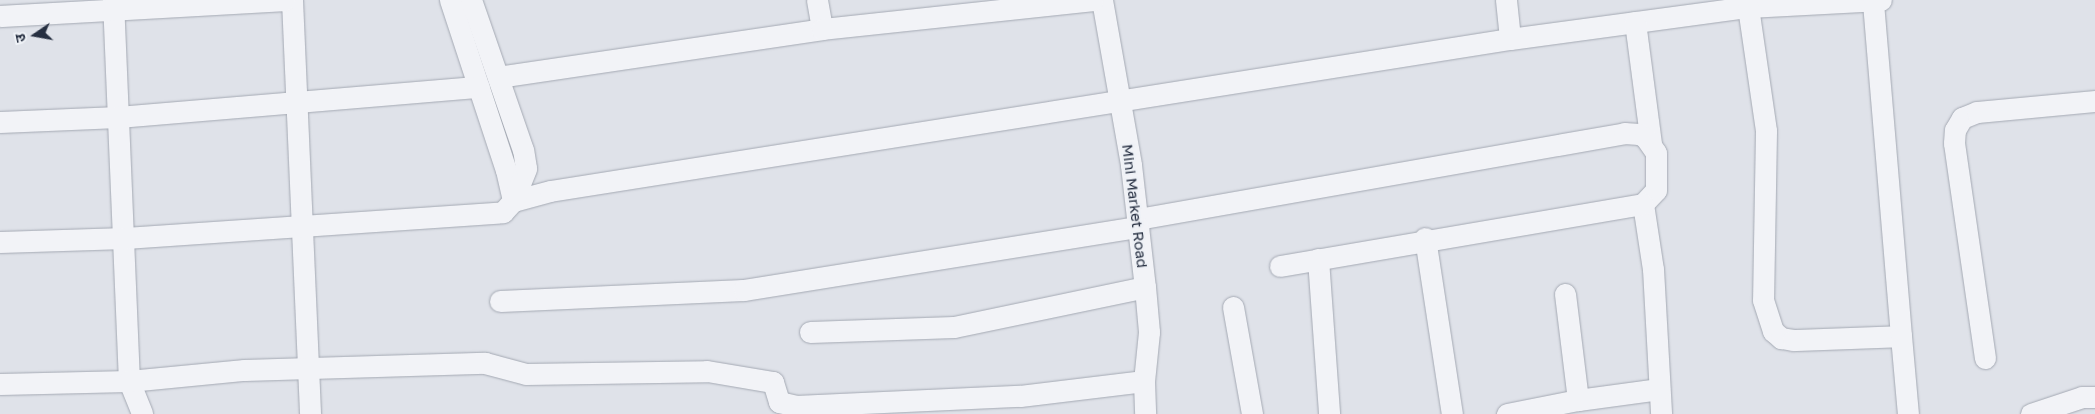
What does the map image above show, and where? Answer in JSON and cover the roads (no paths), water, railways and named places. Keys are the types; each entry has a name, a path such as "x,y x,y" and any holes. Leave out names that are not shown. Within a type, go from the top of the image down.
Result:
{"street":[{"path":"0,16 113,5 285,0"},
{"path":"292,0 310,414"},
{"path":"450,0 479,87 513,201"},
{"path":"0,242 125,238 503,212 513,201 526,168 498,76 471,0"},
{"path":"816,0 822,29"},
{"path":"498,76 822,29 1092,0"},
{"name":"Mini Market Road","path":"1102,0 1120,102 1138,223 1145,287 1149,332 1144,381 1145,414"},
{"path":"1506,0 1510,40"},
{"path":"513,201 550,191 1510,40 1748,7 1877,1 1908,414"},
{"path":"113,5 125,238 129,381 142,414"},
{"path":"1748,7 1766,131 1764,300 1773,331 1781,338 1793,340 1901,336"},
{"path":"1280,266 1425,238 1643,204 1656,190 1656,153 1651,143 1635,22"},
{"path":"0,122 118,117 479,87"},
{"path":"1985,358 1954,143 1955,130 1962,118 1978,112 2095,102"},
{"path":"500,301 744,290 1138,223 1624,133 1639,134 1651,143"},
{"path":"1643,204 1652,269 1661,414"},
{"path":"1425,238 1452,414"},
{"path":"1318,259 1329,414"},
{"path":"810,332 954,327 1145,287"},
{"path":"1565,294 1578,400"},
{"path":"1233,307 1252,414"},
{"path":"0,384 129,381 244,370 309,370 485,363 526,374 707,371 773,382 779,402 796,410 1020,396 1144,381"},
{"path":"1507,414 1578,400 1659,389"},
{"path":"2031,414 2082,397 2095,397"}]}
